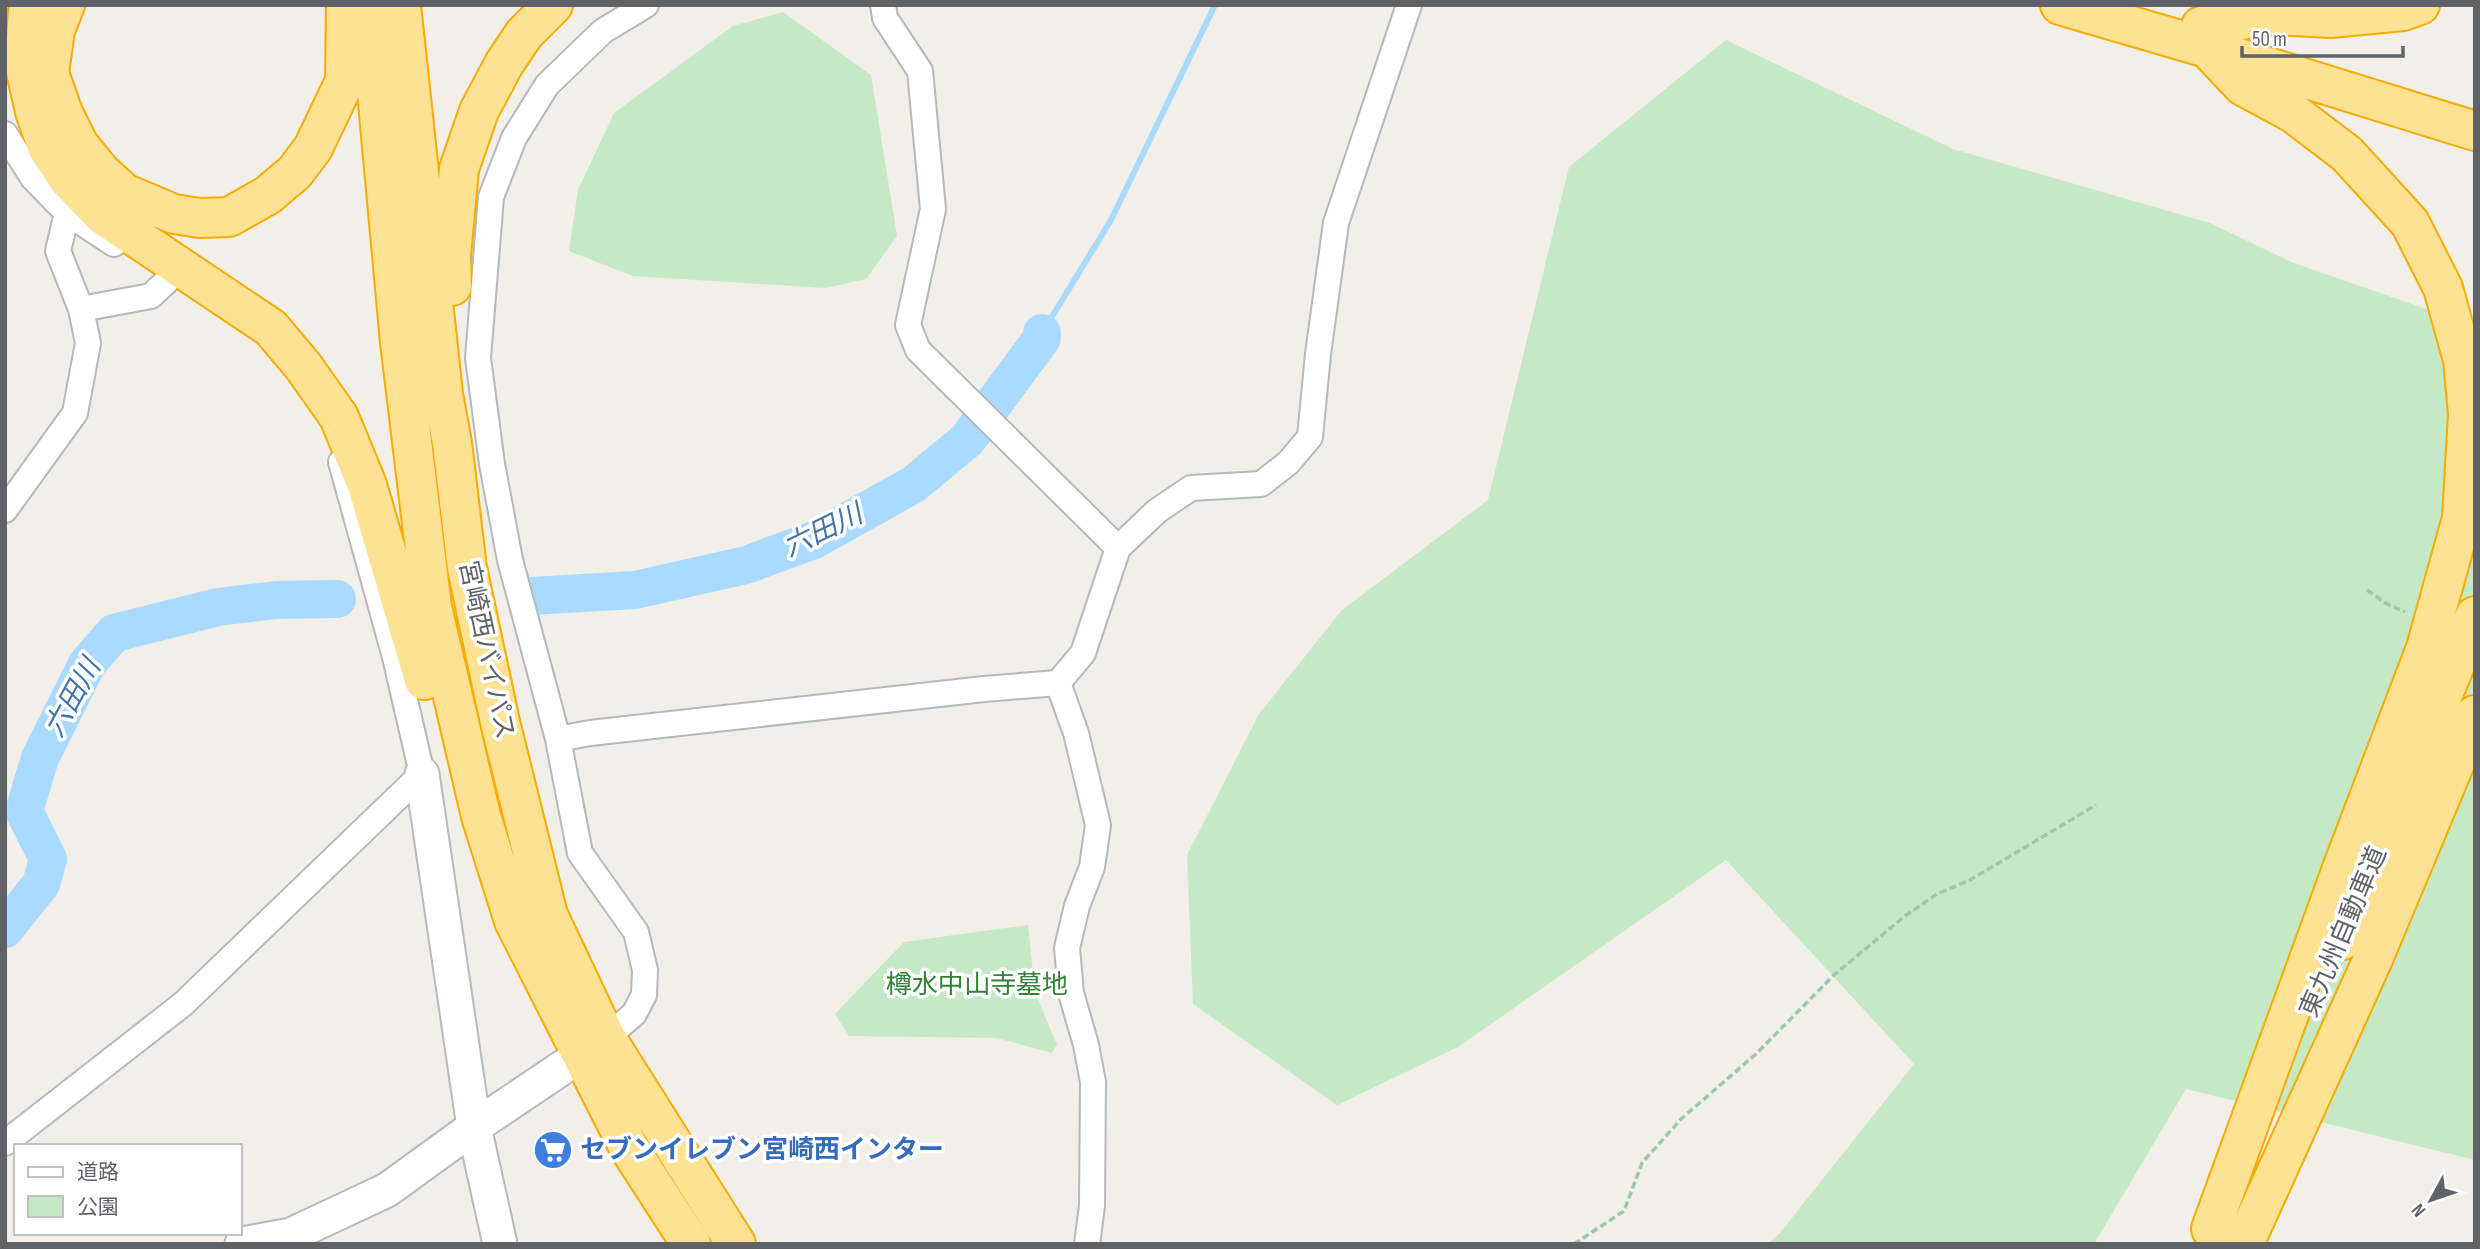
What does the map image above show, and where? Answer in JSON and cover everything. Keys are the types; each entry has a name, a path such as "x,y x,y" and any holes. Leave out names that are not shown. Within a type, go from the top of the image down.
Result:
{"highway":[{"path":"30,5 24,63 47,147 68,180 104,216 271,328 303,366 339,417 367,485 444,748 481,816"},
{"path":"65,5 55,30 49,73 63,113 79,145 101,172 124,193 174,214 200,218 229,217 268,195 295,172 313,148 345,81 346,5"},
{"name":"宮崎西バイパス","path":"369,5 400,342 432,607 481,816 514,921 594,1047 736,1244"},
{"name":"宮崎西バイパス","path":"401,5 443,394 452,443 467,568 500,722 548,915 629,1148 691,1244"},
{"path":"452,443 456,394 451,256 459,169 479,111 504,64 524,34 553,5"},
{"path":"2060,5 2204,37 2475,107"},
{"path":"2136,5 2204,37 2475,131"},
{"path":"2204,37 2274,15 2331,18 2403,11 2420,5"},
{"path":"2204,37 2244,86 2292,113 2347,154 2410,223 2443,288 2463,360 2468,414 2462,518 2426,648 2343,866 2219,1239"},
{"name":"東九州自動車道","path":"2219,1239 2475,616"},
{"name":"東九州自動車道","path":"2219,1239 2372,959 2475,715"}],"street":[{"path":"242,1244 291,1235 387,1190 474,1127 594,1047 634,1014 644,995 645,970 636,932 580,853 558,739 510,560 492,464 478,358 491,197 514,138 547,85 603,31 646,5"},
{"path":"883,5 885,18 920,71 933,209 908,325 918,350 1118,548"},
{"path":"558,739 984,689 1058,683 1083,653 1118,548 1157,511 1191,488 1261,484 1288,463 1310,438 1318,354 1336,223 1409,5"},
{"path":"5,134 33,178 67,213 243,323 268,345 315,405 337,448 395,657 422,774 474,1127 500,1244"},
{"path":"5,510 75,413 88,343 81,309 58,251 67,213"},
{"path":"81,309 151,296 170,278"},
{"path":"1058,683 1076,733 1098,825 1092,867 1077,906 1067,948 1071,993 1093,1082 1092,1206 1087,1244"},
{"path":"6,1142 183,1004 422,774"}],"path":[{"path":"2367,590 2406,613"},
{"path":"1574,1244 1624,1211 1642,1163 1681,1119 1756,1054 1844,967 1905,916 1937,894 1969,880 2096,805"}],"green space":[{"path":"783,12 871,75 897,236 866,279 825,288 633,276 569,251 578,190 614,113 733,26"},
{"path":"1726,40 1953,149 2210,223 2291,262 2475,326 2475,1160 2186,1089 2094,1244 1768,1244 1780,1233 1914,1064 1726,860 1458,1047 1337,1105 1193,1004 1187,855 1259,714 1342,610 1488,500 1569,167"},
{"name":"樽水中山寺墓地","path":"1028,925 1035,992 1057,1045 1052,1053 997,1038 849,1036 835,1014 904,942"}],"waterway":[{"path":"1042,333 1111,220 1215,5"},
{"name":"六田川","path":"531,596 635,590 746,565 814,540 914,484 967,440 1042,338 1042,333"},
{"name":"六田川","path":"5,929 41,884 48,859 24,811 40,758 87,664 114,633 218,607 276,600 337,599"}],"place":[{"name":"セブンイレブン宮崎西インター","path":"553,1150"}]}
